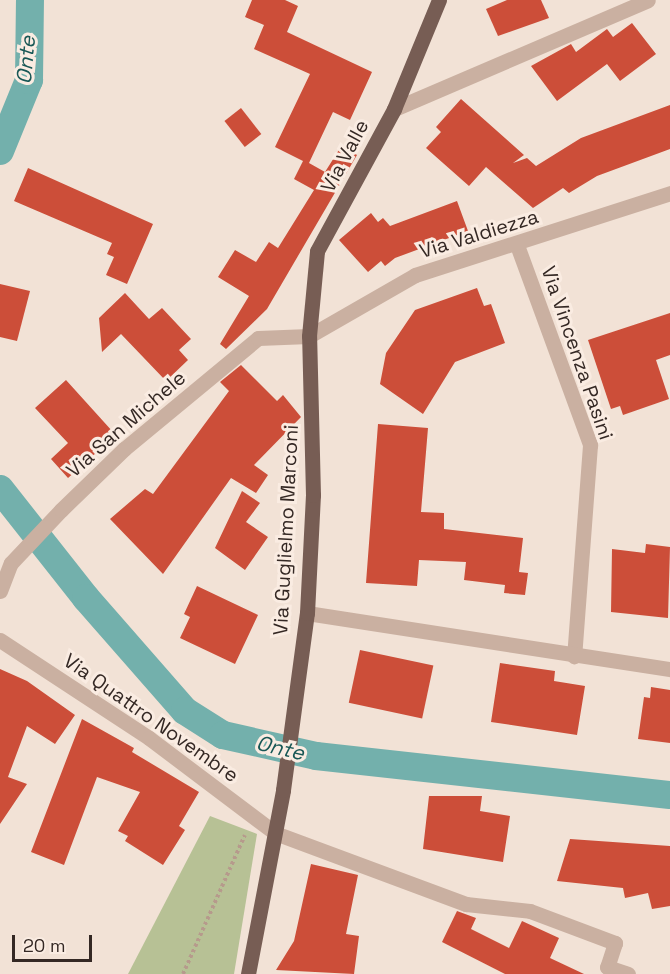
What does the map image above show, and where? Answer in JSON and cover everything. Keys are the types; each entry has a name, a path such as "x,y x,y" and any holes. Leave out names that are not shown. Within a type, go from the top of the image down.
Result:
{"main road":[{"name":"Via Valle","path":"309,336 317,251 394,110 439,0"},
{"name":"Via Guglielmo Marconi","path":"248,974 283,790 307,613 313,495 309,336"}],"street":[{"path":"394,110 648,0"},
{"name":"Via Valdiezza","path":"309,336 416,275 517,245 670,193"},
{"name":"Via Vincenza Pasini","path":"517,245 590,445 574,656"},
{"name":"Via San Michele","path":"0,591 11,563 61,510 124,449 258,339 309,336"},
{"path":"307,613 670,669"},
{"name":"Via Quattro Novembre","path":"0,640 148,738 275,833 466,904 530,911 615,943 607,967 628,974"}],"path":[{"path":"183,974 252,818"}],"green space":[{"path":"210,816 257,834 234,974 128,974"}],"building":[{"path":"252,0 285,0 298,6 287,32 372,72 350,120 333,112 309,163 325,172 342,145 357,155 267,309 226,349 220,344 249,296 218,277 235,250 256,262 269,242 278,248 314,190 294,179 303,161 275,147 310,74 254,49 264,25 245,17"},
{"path":"507,0 541,0 549,18 498,36 486,9"},
{"path":"632,23 656,54 620,81 607,64 557,101 531,66 571,44 576,52 607,29 613,37"},
{"path":"461,99 524,155 513,163 527,158 536,166 581,138 670,105 670,149 597,176 569,193 563,188 533,208 486,167 469,186 426,148 441,132 436,127"},
{"path":"241,108 261,134 245,147 224,121"},
{"path":"28,168 153,224 127,284 106,275 114,257 107,254 112,243 14,201"},
{"path":"457,201 468,231 395,258 385,266 381,261 368,272 339,240 371,213 378,222 383,218 390,226"},
{"path":"0,284 30,291 17,341 0,337"},
{"path":"477,288 484,306 491,304 505,343 455,362 423,414 380,384 386,353 415,310"},
{"path":"125,293 149,319 162,308 191,339 179,350 188,360 166,381 121,334 102,352 99,318"},
{"path":"670,313 670,355 656,360 669,399 623,415 620,406 611,409 588,340"},
{"path":"241,365 277,401 283,395 301,417 254,465 268,475 256,493 231,478 163,574 110,519 145,489 153,494 229,391 220,382"},
{"path":"66,380 113,432 98,445 101,449 68,478 51,459 68,443 35,408"},
{"path":"378,424 428,428 421,512 444,513 444,529 523,538 519,572 528,573 525,595 504,593 505,585 464,580 466,562 419,560 417,586 366,583"},
{"path":"242,491 260,503 246,522 268,537 245,570 215,548"},
{"path":"646,544 670,547 668,618 611,612 612,549 645,553"},
{"path":"197,586 258,615 235,664 180,638 190,617 184,614"},
{"path":"360,650 433,666 422,718 349,703"},
{"path":"500,663 555,671 554,681 585,686 577,735 491,722"},
{"path":"0,669 27,681 75,715 55,744 27,726 8,777 27,784 0,824"},
{"path":"651,687 670,690 670,743 638,739 644,697 650,698"},
{"path":"82,719 134,748 132,752 199,792 179,826 185,830 163,865 125,841 128,836 118,831 140,792 97,777 64,865 31,852"},
{"path":"429,796 482,796 480,811 510,816 503,862 423,849"},
{"path":"570,839 670,846 670,906 652,909 648,893 625,898 623,888 557,881"},
{"path":"311,864 358,875 346,934 359,936 354,974 276,970 294,941"},
{"path":"457,911 476,918 471,929 509,948 522,921 559,938 550,958 584,974 505,974 442,942"}],"waterway":[{"name":"Onte","path":"0,151 29,80 30,0"},
{"name":"Onte","path":"0,489 86,598 185,711 223,735 316,756 670,795"}]}
